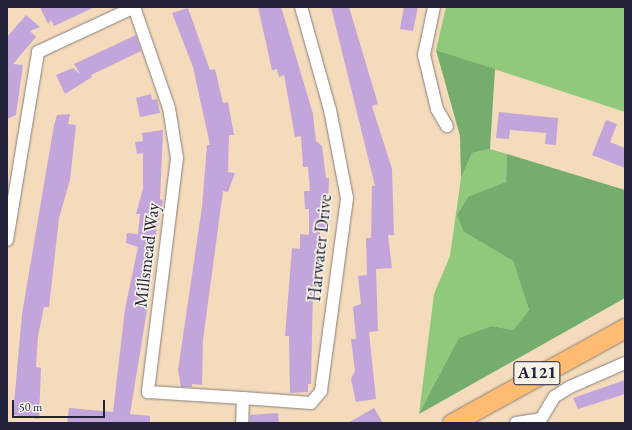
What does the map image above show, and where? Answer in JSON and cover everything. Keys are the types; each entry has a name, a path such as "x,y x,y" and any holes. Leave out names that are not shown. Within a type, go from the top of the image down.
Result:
{"main road":[{"name":"A121","path":"452,423 625,328"}],"street":[{"name":"Millsmead Way","path":"134,7 169,108 177,158 148,392 243,398"},
{"path":"7,240 38,52 134,7"},
{"name":"Harwater Drive","path":"243,398 311,403 321,391 347,198 330,110 301,7"},
{"path":"434,7 424,55 437,109 447,126"},
{"path":"516,423 543,421 554,397 570,387 625,363"},
{"path":"242,423 243,398"}],"green space":[{"path":"446,7 625,7 625,112 436,50"},
{"path":"436,50 495,69 490,149 472,153 461,178 460,136"},
{"path":"490,149 507,154 506,182 469,196 464,232 513,261 529,310 513,330 492,326 419,414 434,294 450,256 461,178 472,153"},
{"path":"507,154 625,190 625,298 419,414 459,338 492,326 513,330 529,310 513,261 464,232 457,215 469,196 506,182"}],"building":[{"path":"40,7 95,7 54,26 51,20 48,24"},
{"path":"258,7 281,7 313,114 316,141 322,146 326,178 329,178 327,229 320,229 320,255 316,255 313,288 311,384 308,384 308,392 290,393 289,336 285,336 292,248 300,249 300,234 309,235 309,209 305,209 304,191 310,191 308,167 303,167 301,136 295,137 284,75 279,77 277,69 272,70"},
{"path":"331,7 349,7 378,104 372,106 392,169 394,235 388,235 392,268 376,269 378,331 369,332 376,399 356,402 351,379 355,371 351,339 356,339 353,307 361,304 358,276 367,275 366,238 371,238 372,186 375,186"},
{"path":"404,7 418,7 413,31 400,29"},
{"path":"188,8 210,70 215,69 223,103 228,102 234,135 229,135 228,172 235,173 228,192 223,191 203,340 202,385 192,384 192,387 181,387 178,370 202,207 207,145 210,145 193,67 172,13"},
{"path":"26,15 40,27 30,31 36,37 13,64 23,65 16,115 7,119 7,37"},
{"path":"136,35 141,51 91,75 92,77 65,94 56,75 73,68 80,74 74,64"},
{"path":"151,94 152,100 157,99 160,113 140,117 136,98"},
{"path":"499,112 558,118 556,145 545,144 546,133 510,130 509,139 496,138"},
{"path":"70,114 68,124 76,125 70,180 59,218 49,307 44,307 38,336 36,367 41,368 39,419 13,415 22,314 54,125 57,115"},
{"path":"606,120 617,124 610,142 625,148 625,168 592,155"},
{"path":"163,130 160,199 163,200 153,248 147,290 150,290 130,414 150,416 150,423 67,423 69,408 113,412 125,309 138,247 126,243 127,233 138,234 140,214 136,214 143,189 143,153 137,154 135,142 143,141 142,133"},
{"path":"625,380 625,394 578,409 573,398"},
{"path":"374,408 383,423 348,423"},
{"path":"278,413 279,423 250,423 250,415"}]}
